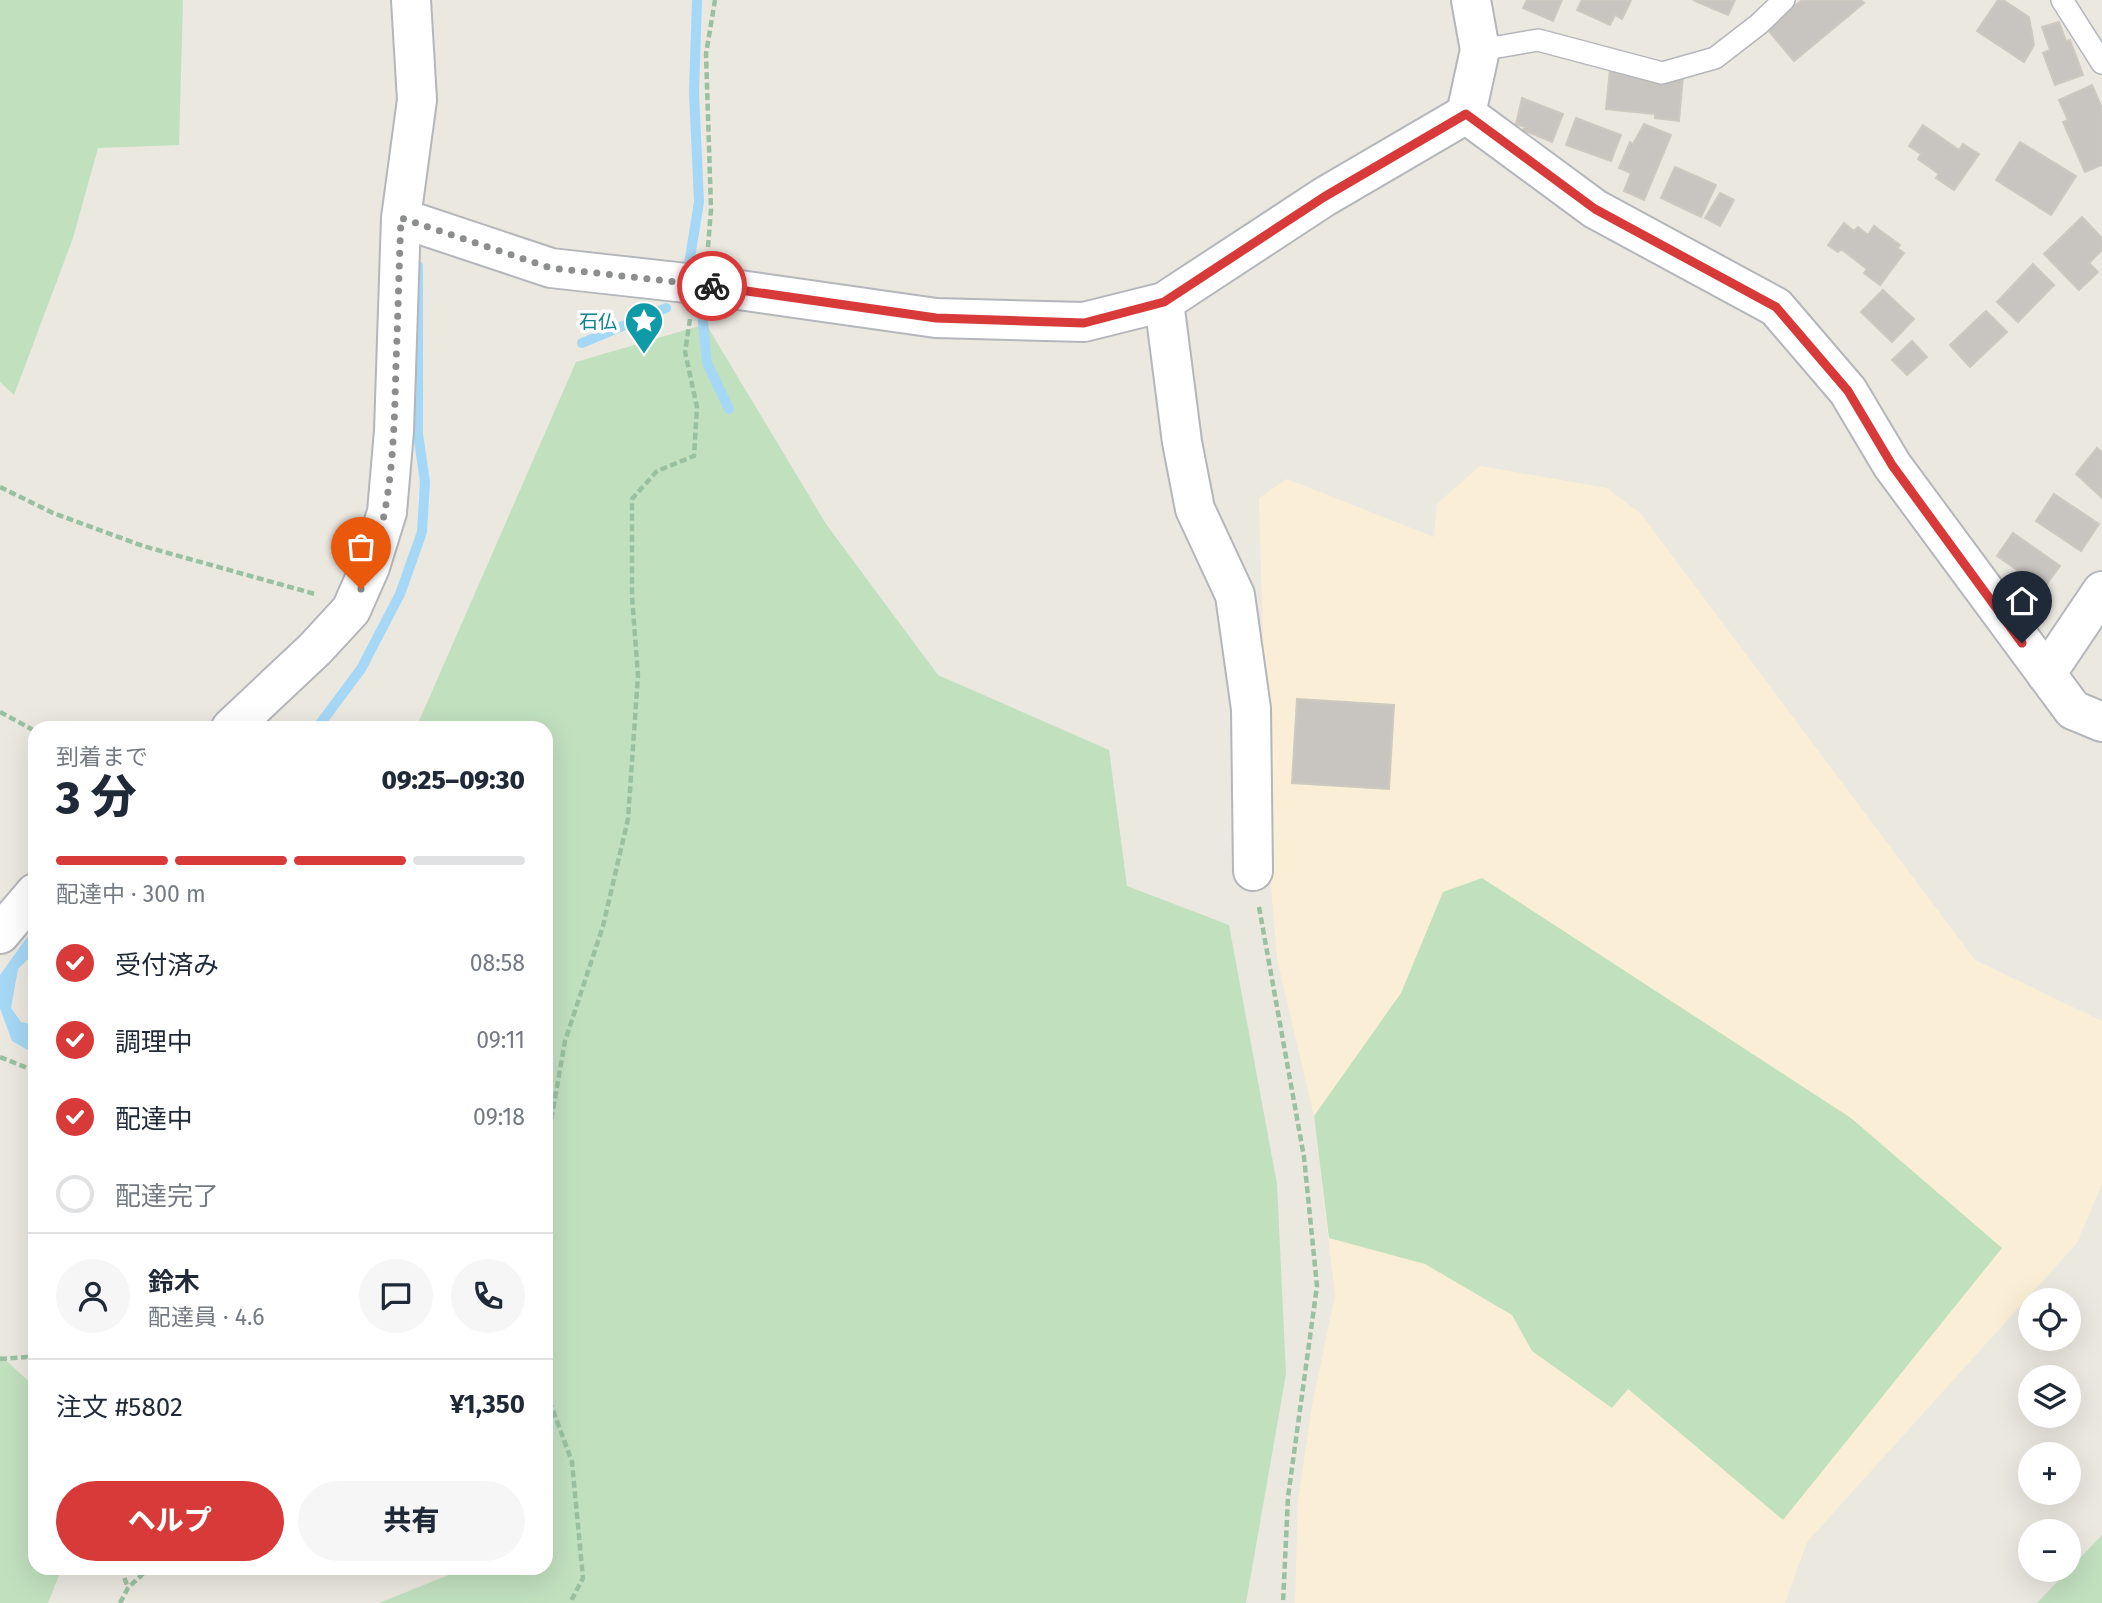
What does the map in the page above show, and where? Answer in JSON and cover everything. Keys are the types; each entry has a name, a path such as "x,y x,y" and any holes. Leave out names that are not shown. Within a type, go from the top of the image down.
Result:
{"street":[{"path":"238,721 315,649 351,610 370,567 387,512 394,431 401,218 417,100 411,0"},
{"path":"401,218 551,268 704,285 950,318 1084,323 1164,302 1324,197 1466,114 1480,50 1471,0"},
{"path":"1466,114 1595,209 1776,307 1848,391 1892,465 2073,710 2102,722"},
{"path":"1164,302 1182,442 1195,509 1235,595 1251,709 1253,871"},
{"path":"2046,674 2102,591"},
{"path":"0,934 28,901"}],"lane":[{"path":"1480,50 1538,40 1662,74 1715,58 1759,24 1784,0"},
{"path":"2069,3 2102,64"}],"path":[{"path":"553,1110 565,1041 603,926 628,819 638,675 632,597 632,499 657,471 694,456 697,407 685,352 690,314 704,285 711,209 706,54 715,0"},
{"path":"0,486 53,513 143,546 301,588"},
{"path":"0,712 28,727"},
{"path":"1253,871 1304,1157 1317,1286 1289,1497 1283,1603"},
{"path":"0,1057 28,1068"},
{"path":"0,1359 28,1358"},
{"path":"553,1410 572,1462 583,1578 570,1603"},
{"path":"123,1575 128,1588"},
{"path":"120,1603 128,1588 142,1575"}],"shaded area":[{"path":"1480,466 1607,488 1641,514 1975,960 2102,1021 2102,1184 2077,1243 2036,1288 2018,1288 2018,1308 1807,1542 1785,1603 1295,1603 1298,1501 1312,1406 1335,1295 1314,1116 1277,959 1269,862 1259,498 1287,479 1434,537 1437,504"}],"green space":[{"path":"0,0 183,0 179,145 98,148 73,238 14,395 0,382"},
{"path":"706,324 826,524 938,675 1109,750 1127,886 1229,925 1277,1184 1286,1374 1246,1603 379,1603 449,1575 553,1575 553,721 419,721 576,362"},
{"path":"1482,878 1851,1118 2002,1248 1783,1520 1628,1389 1612,1408 1532,1351 1512,1315 1425,1264 1329,1238 1314,1116 1401,993 1443,892"},
{"path":"0,1355 28,1381 28,1575 59,1575 48,1603 0,1603"},
{"path":"2102,1535 2102,1603 2037,1603 2057,1582 2081,1582 2081,1557"}],"water":[{"path":"28,936 28,959 18,969 11,1008 21,1022 28,1024 28,1050 12,1041 0,1008 0,975"}],"building":[{"path":"1527,0 1562,0 1553,21 1523,8"},
{"path":"1582,0 1631,0 1622,19 1615,15 1610,25 1577,10"},
{"path":"1693,0 1735,0 1728,15"},
{"path":"1802,0 1861,0 1864,3 1794,61 1767,29"},
{"path":"1998,0 2003,0 2029,17 2034,45 2024,62 1977,31"},
{"path":"2059,22 2066,41 2070,40 2083,75 2055,85 2043,53 2050,50 2042,27"},
{"path":"1610,69 1683,76 1679,121 1655,118 1655,114 1606,109"},
{"path":"2092,85 2102,108 2102,165 2085,172 2063,122 2068,120 2059,100"},
{"path":"1522,98 1563,114 1552,142 1523,130 1525,127 1516,124"},
{"path":"1576,118 1621,135 1611,161 1566,145"},
{"path":"1644,124 1671,135 1644,200 1624,191 1631,173 1619,168 1630,142 1633,144"},
{"path":"1923,125 1959,150 1963,144 1979,154 1954,190 1936,178 1939,174 1918,159 1921,154 1909,146"},
{"path":"2020,142 2076,176 2051,215 1996,180"},
{"path":"1675,167 1716,185 1701,217 1661,198"},
{"path":"1720,193 1734,200 1720,226 1705,218"},
{"path":"2082,217 2102,238 2102,250 2089,263 2098,272 2079,290 2044,254"},
{"path":"1844,223 1854,231 1858,227 1868,235 1874,226 1900,245 1897,248 1904,253 1880,285 1864,273 1867,269 1841,249 1838,252 1828,245"},
{"path":"2033,264 2054,285 2018,322 1997,302"},
{"path":"1883,290 1914,319 1892,342 1861,312"},
{"path":"1986,311 2007,332 1970,367 1950,345"},
{"path":"1912,341 1927,357 1907,375 1892,360"},
{"path":"2097,448 2102,452 2102,498 2076,474"},
{"path":"2054,494 2099,524 2081,551 2036,521"},
{"path":"2013,533 2060,566 2044,588 1997,556"},
{"path":"1297,699 1394,705 1389,789 1292,783"}],"waterway":[{"path":"689,264 699,202 694,92 697,0"},
{"path":"322,721 361,669 400,594 422,532 425,482 418,434 418,266"},
{"path":"582,343 666,308"},
{"path":"702,311 707,363 729,409"}],"way so far":[{"path":"361,589 387,512 394,431 401,218 551,268 712,286"}],"place":[{"name":"石仏","path":"644,355"}],"route":[{"path":"712,286 936,318 1084,323 1164,302 1324,197 1466,114 1595,209 1776,307 1848,391 1892,465 2022,643"}]}
